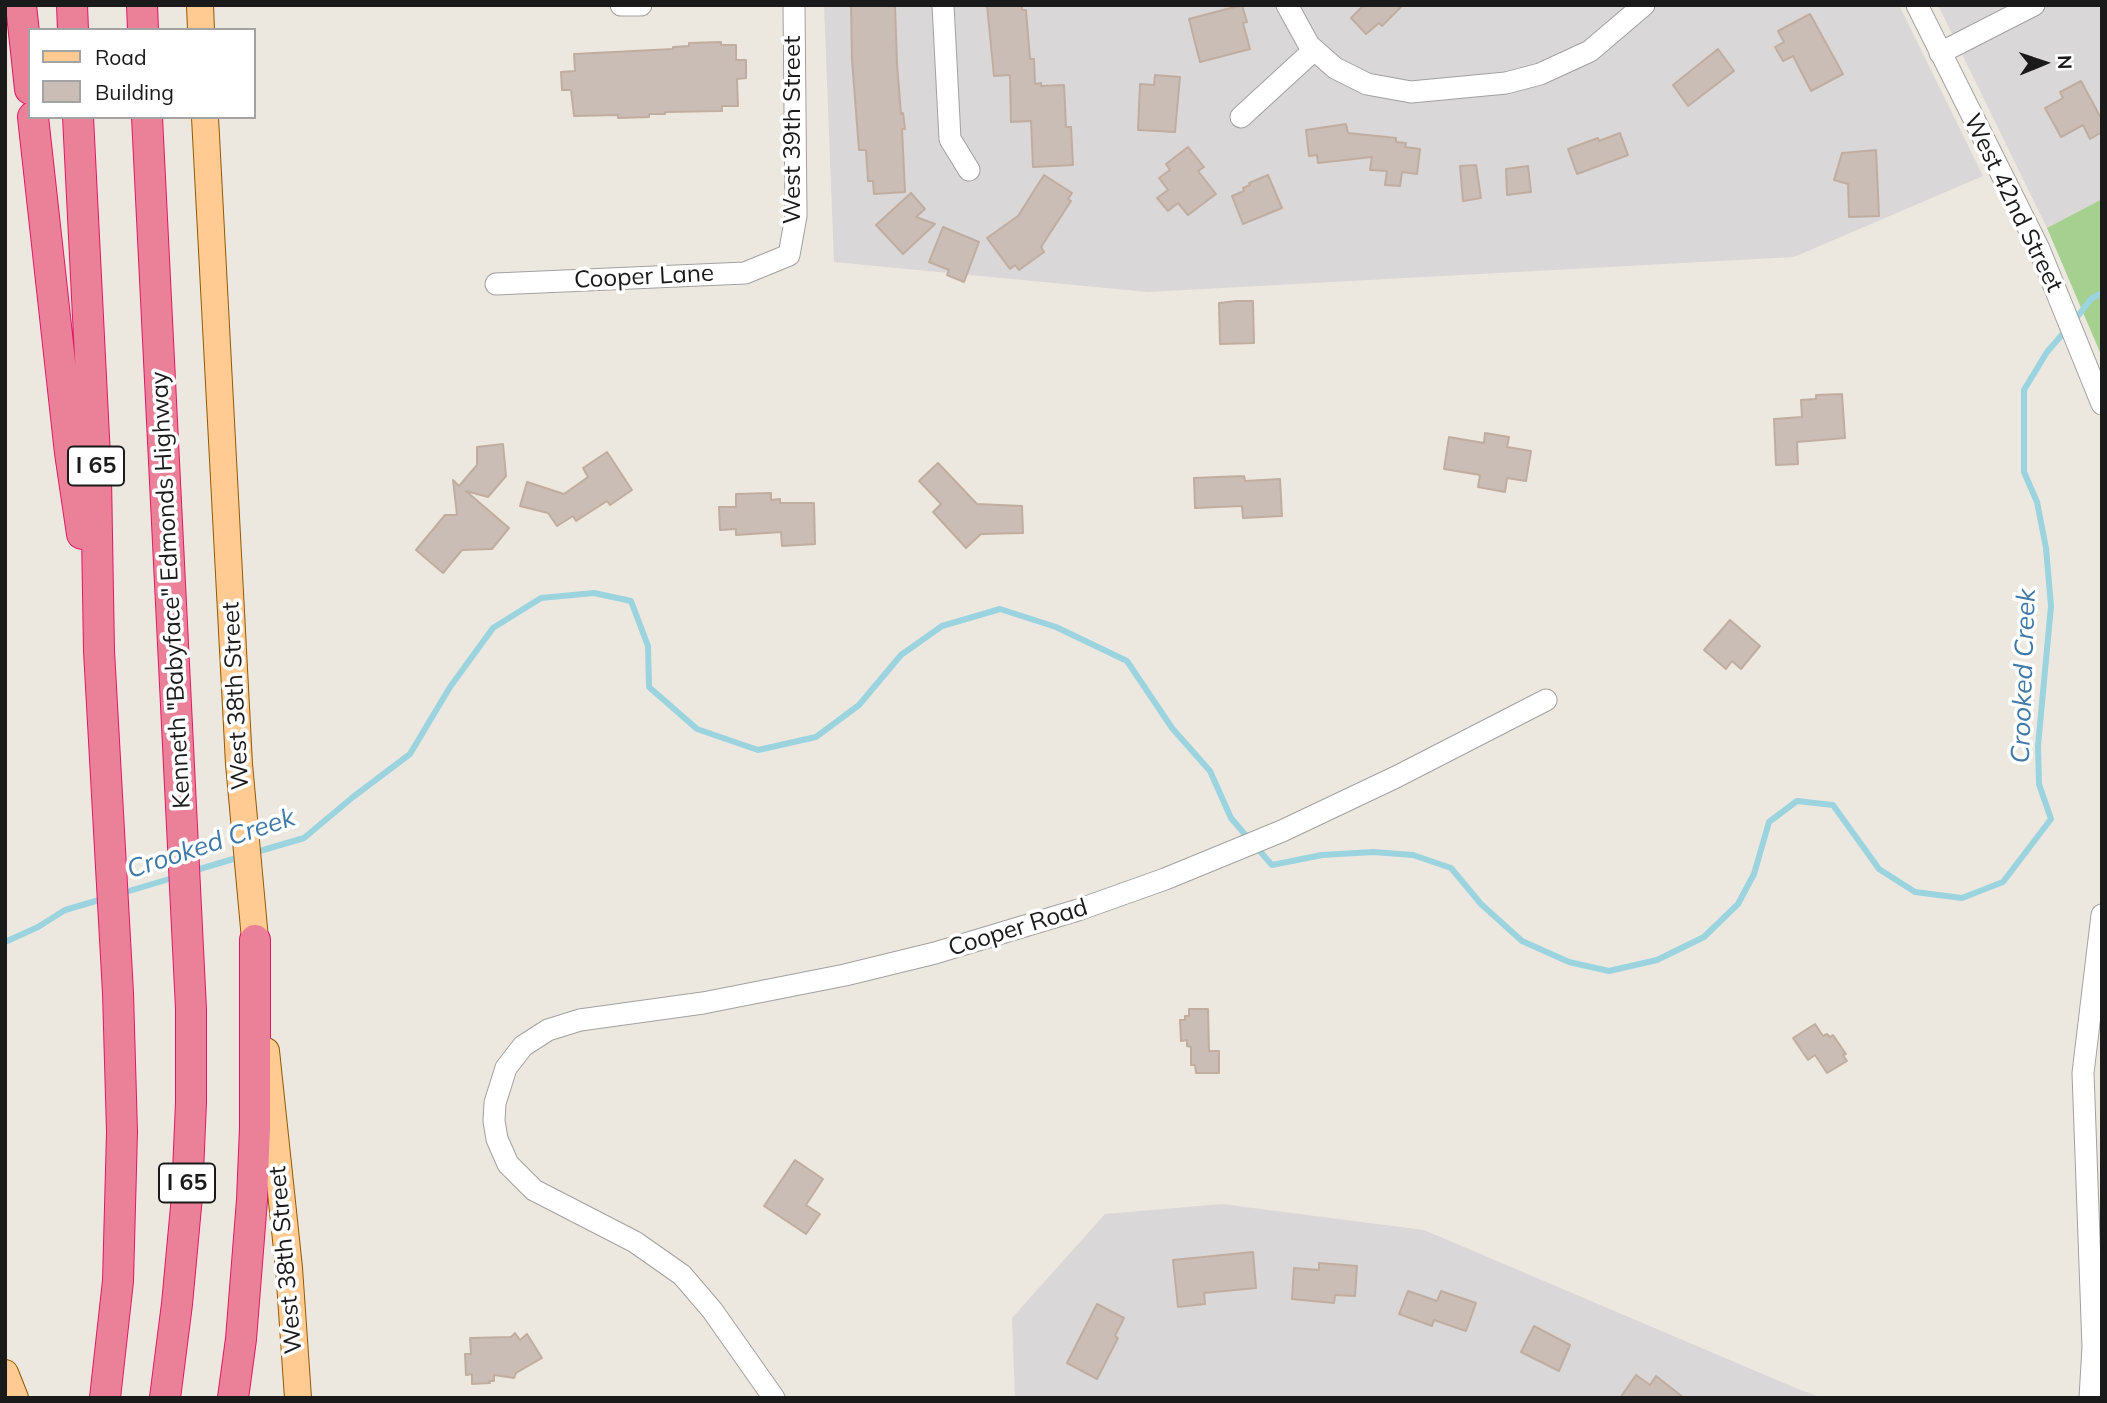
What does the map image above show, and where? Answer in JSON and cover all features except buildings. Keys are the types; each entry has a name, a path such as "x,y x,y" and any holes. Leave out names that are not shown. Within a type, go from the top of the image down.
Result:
{"highway":[{"path":"21,5 28,70"},
{"path":"72,5 74,28"},
{"path":"142,5 143,28"},
{"path":"33,119 72,466 99,650"},
{"name":"I 65","path":"78,119 96,477 99,650 118,993 122,1179 118,1280 105,1398"},
{"name":"Kenneth \"Babyface\" Edmonds Highway","path":"147,119 181,787 191,1051 187,1196 165,1398"},
{"path":"233,1398 241,1339 252,1200 255,1127 254,940"}],"main road":[{"path":"200,5 201,28"},
{"name":"West 38th Street","path":"205,119 239,764 254,940 289,1268 298,1398"},
{"path":"5,1373 15,1398"}],"street":[{"path":"621,5 640,5"},
{"name":"West 39th Street","path":"789,255 796,216 794,5"},
{"path":"943,5 950,139 969,170"},
{"path":"1287,5 1301,34 1314,50 1350,77 1393,90 1420,92 1506,83 1549,71 1590,51 1644,5"},
{"name":"West 42nd Street","path":"1917,5 2049,271 2099,397"},
{"path":"1940,53 2034,5"},
{"path":"1241,117 1314,50"},
{"name":"Cooper Lane","path":"496,284 746,273 789,255"},
{"name":"Cooper Road","path":"774,1398 712,1310 682,1275 651,1252 534,1190 508,1164 497,1139 495,1103 506,1068 523,1046 548,1030 590,1017 749,995 912,959 1078,910 1282,831 1386,782 1546,700"},
{"path":"2090,1398 2093,1347 2083,1073 2102,915"}],"shaded area":[{"path":"824,5 1899,5 1983,176 1794,257 1148,292 834,262"},
{"path":"1938,5 2102,5 2102,199 2047,228"},
{"path":"1222,1204 1424,1230 1823,1398 1015,1398 1012,1318 1105,1214"}],"green space":[{"path":"2102,199 2102,357 2047,228"}],"waterway":[{"name":"Crooked Creek","path":"2074,321 2091,299 2102,293"},
{"name":"Crooked Creek","path":"1256,847 1272,865 1322,855 1373,852 1413,855 1451,868 1481,904 1522,941 1569,962 1609,971 1657,960 1704,937 1738,904 1754,874 1769,822 1797,801 1833,805 1879,869 1915,892 1962,898 2003,882 2051,819 2039,784 2038,746 2051,606 2046,548 2037,502 2024,472 2024,390 2047,352 2067,329"},
{"name":"Crooked Creek","path":"253,853 304,838 410,754 450,687 493,628 541,598 594,593 631,601 648,646 649,687 697,729 758,750 816,737 859,705 901,655 942,626 1000,609 1056,627 1127,661 1172,728 1210,771 1231,818 1249,839"},
{"name":"Crooked Creek","path":"193,871 240,857"},
{"name":"Crooked Creek","path":"119,894 176,877"},
{"name":"Crooked Creek","path":"5,942 38,927 65,910 106,898"}]}
